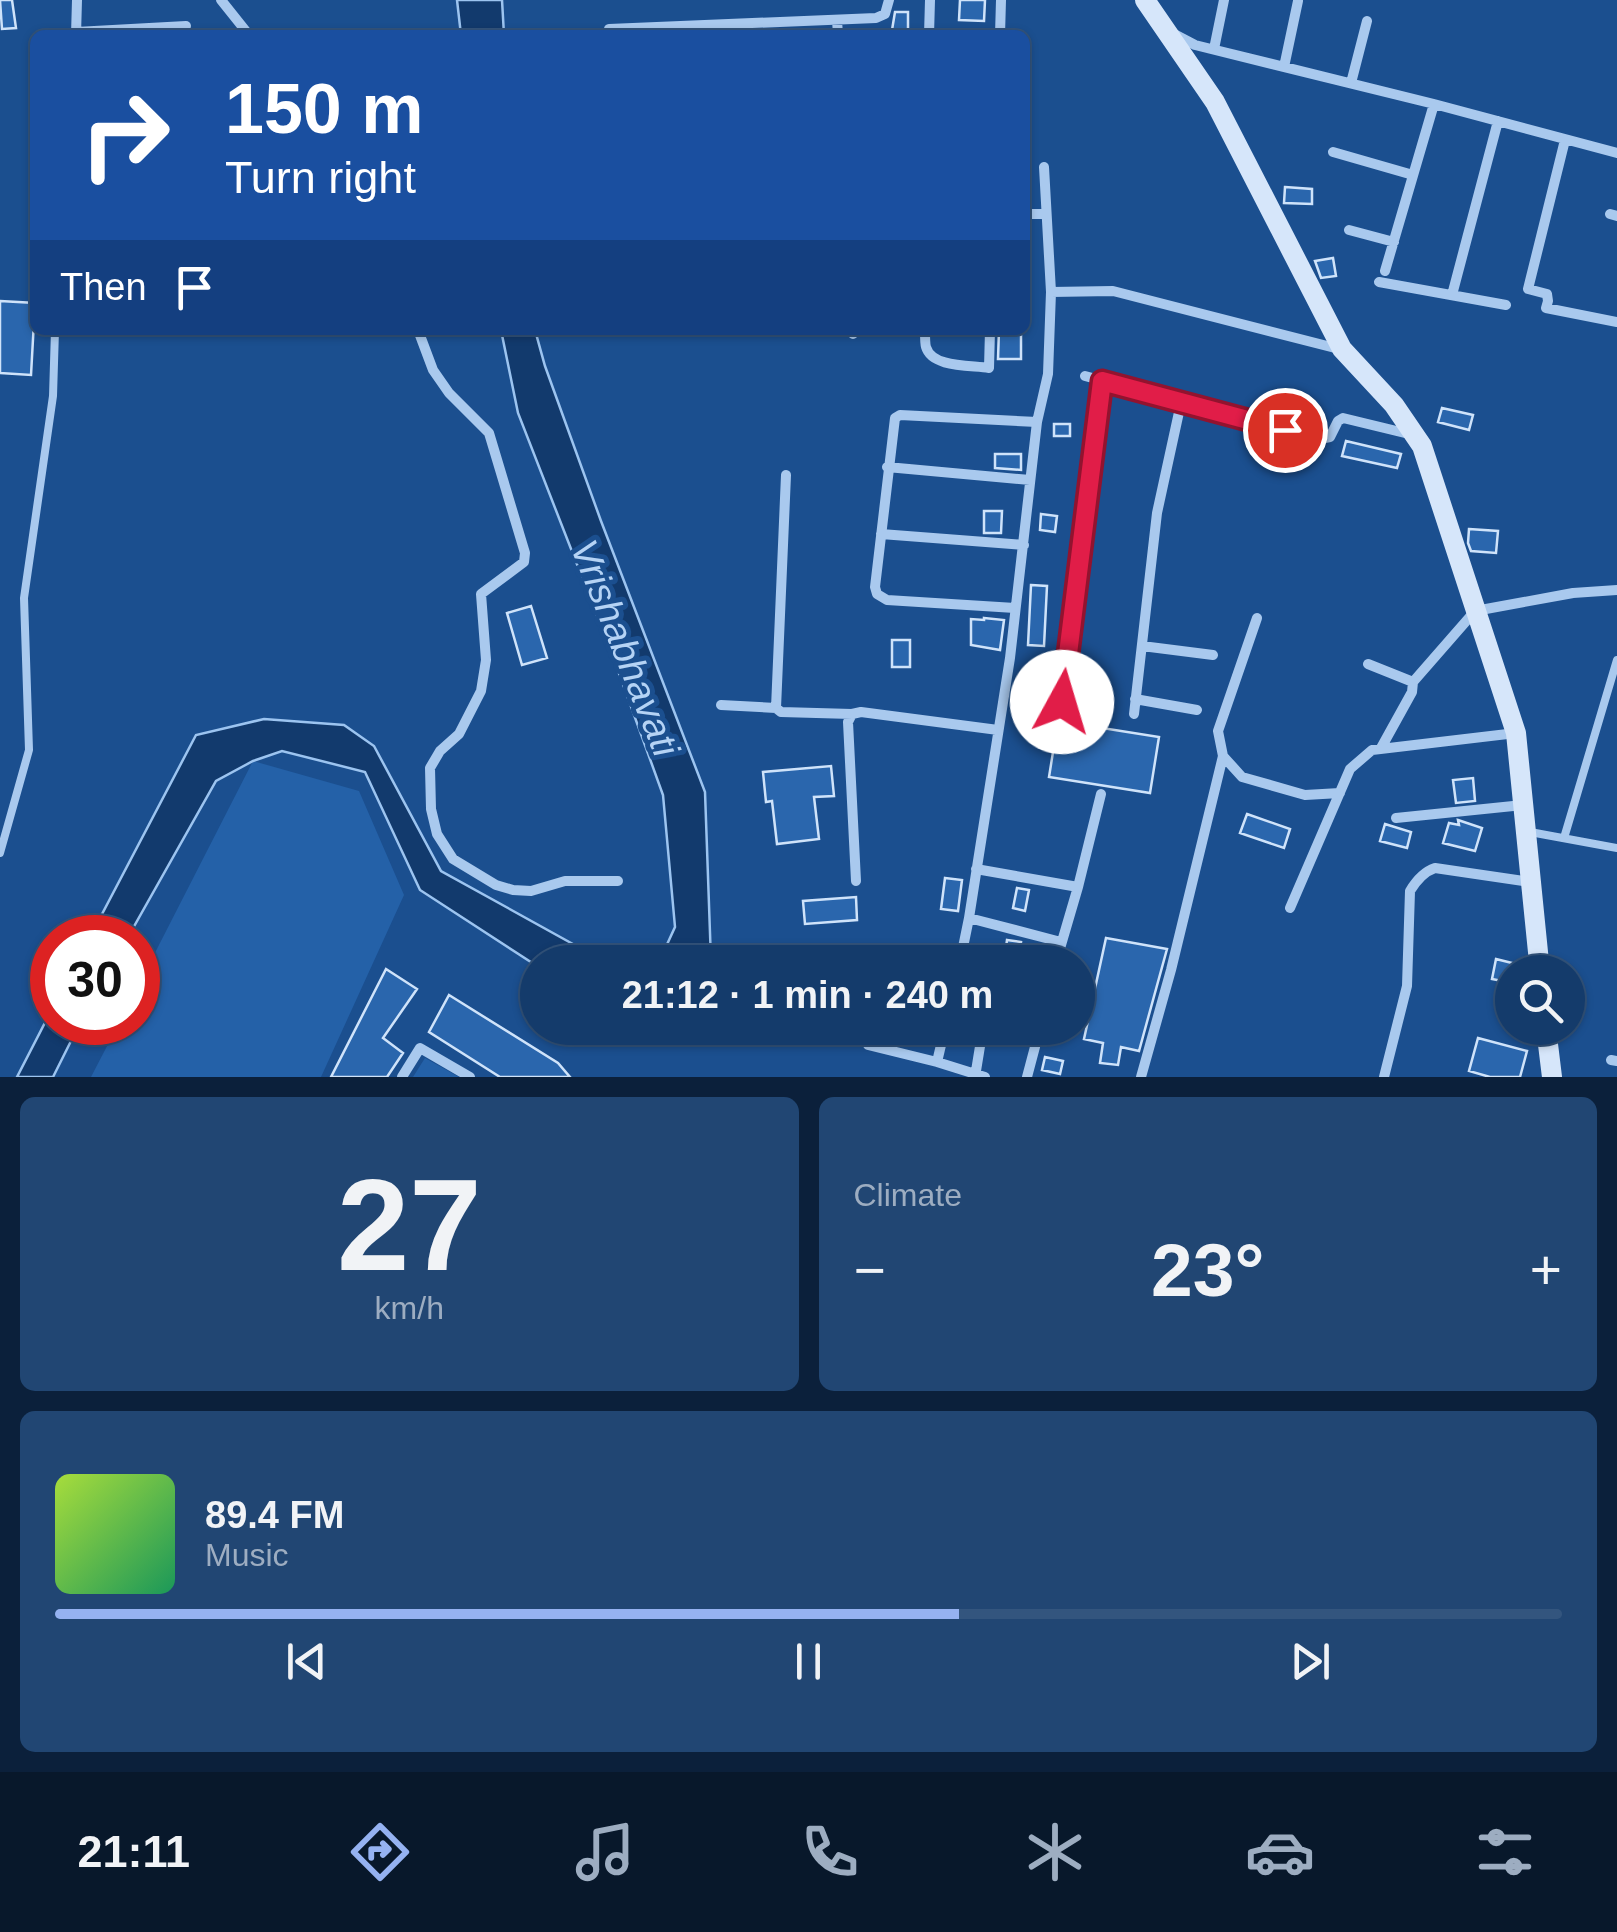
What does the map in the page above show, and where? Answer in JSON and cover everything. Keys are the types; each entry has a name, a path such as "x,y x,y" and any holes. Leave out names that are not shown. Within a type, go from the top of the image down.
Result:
{"street":[{"path":"76,30 77,0"},
{"path":"221,0 245,30"},
{"path":"609,29 881,18 889,0"},
{"path":"929,30 930,0"},
{"path":"1000,30 1001,0"},
{"path":"1145,0 1216,102 1342,349 1394,404 1422,446 1516,734 1538,955"},
{"path":"1214,49 1224,0"},
{"path":"1284,67 1298,1"},
{"path":"837,20 838,30"},
{"path":"1351,83 1368,21"},
{"path":"131,30 186,26"},
{"path":"1166,29 1195,45 1617,153"},
{"path":"1386,271 1434,104"},
{"path":"1452,295 1498,121"},
{"path":"1565,140 1528,289 1546,294 1546,308 1617,322"},
{"path":"1333,152 1413,176"},
{"path":"963,945 1016,608 1037,422 1048,374 1050,292 1044,166"},
{"path":"1030,214 1046,214"},
{"path":"1349,230 1394,242"},
{"path":"1379,282 1506,305"},
{"path":"1050,292 1112,291 1342,349"},
{"path":"420,335 433,370 489,434 526,558 481,594 486,660 481,691 460,734 440,750 430,768 437,834 453,858 513,890 531,891 565,881 618,881"},
{"path":"925,335 927,352 933,358 989,368 990,335"},
{"path":"1085,376 1320,439 1330,436 1343,418 1415,435"},
{"path":"1062,702 1102,381"},
{"path":"1134,714 1157,513 1181,403"},
{"path":"1016,608 882,598 877,594 888,466 895,418 900,415 1037,422"},
{"path":"888,466 1030,480"},
{"path":"776,708 786,475"},
{"path":"881,534 1024,545"},
{"path":"1381,748 1412,692 1413,682 1474,610 1573,593 1617,590"},
{"path":"1141,1077 1223,756 1218,731 1257,618"},
{"path":"1142,646 1212,655"},
{"path":"1368,664 1413,682"},
{"path":"1136,700 1197,710"},
{"path":"722,706 776,708 781,712 861,712 998,730"},
{"path":"852,714 848,722 856,881"},
{"path":"1290,908 1354,764 1372,750 1516,734"},
{"path":"1223,756 1242,777 1306,796 1340,793"},
{"path":"1060,945 1101,794"},
{"path":"1396,818 1523,806"},
{"path":"1384,1077 1407,986 1410,892 1420,877 1435,868 1531,882"},
{"path":"976,869 1078,887"},
{"path":"969,918 1061,942"},
{"path":"868,1045 979,1076 982,1045"},
{"path":"937,1062 941,1045"},
{"path":"1028,1077 1036,1045"},
{"path":"1548,1045 1552,1077"},
{"path":"402,1077 420,1048 470,1077"}],"lane":[{"path":"0,853 29,750 24,598 53,392 54,335"},
{"path":"1564,838 1617,660"},
{"path":"1526,831 1617,848"}],"shaded area":[{"path":"253,761 359,791 404,895 321,1077 91,1077 108,1045 160,1045 160,943"},
{"path":"425,1058 459,1077 413,1077"}],"water":[{"path":"457,0 502,0 504,30 460,30"},
{"name":"Vrishabhavati","path":"502,335 536,335 601,521 705,792 710,945 667,945 675,927 663,795 518,413"},
{"path":"264,719 344,725 374,746 441,871 575,945 520,945 520,955 420,890 365,772 282,751 216,781 140,915 102,915 196,735"},
{"path":"33,1045 69,1045 53,1077 17,1077"}],"building":[{"path":"0,0 12,0 16,28 2,29"},
{"path":"960,0 985,0 984,21 959,20"},
{"path":"895,12 908,12 908,30 892,30"},
{"path":"1285,187 1312,189 1312,204 1284,203"},
{"path":"1333,258 1336,276 1321,278 1315,261"},
{"path":"0,301 30,303 31,375 0,373"},
{"path":"999,335 1021,335 1021,359 998,359"},
{"path":"1442,408 1473,415 1469,430 1438,422"},
{"path":"1054,424 1070,424 1070,436 1054,436"},
{"path":"1346,441 1401,454 1397,468 1342,456"},
{"path":"995,454 1021,454 1021,470 995,468"},
{"path":"984,511 1002,511 1001,533 984,533"},
{"path":"1041,514 1057,516 1055,532 1040,530"},
{"path":"1469,529 1498,531 1496,553 1471,551"},
{"path":"1031,585 1047,586 1044,646 1028,645"},
{"path":"531,606 547,658 522,665 507,613"},
{"path":"971,619 1004,620 1000,650 971,645"},
{"path":"892,640 910,640 910,667 892,667"},
{"path":"1058,721 1159,737 1150,793 1049,777"},
{"path":"831,766 834,796 814,797 819,839 777,844 772,801 766,802 763,772"},
{"path":"1473,778 1475,801 1456,803 1453,780"},
{"path":"1247,814 1290,829 1284,848 1240,833"},
{"path":"1458,820 1482,828 1475,851 1443,843 1449,823 1459,825"},
{"path":"1385,824 1411,832 1407,848 1380,841"},
{"path":"945,878 962,880 958,911 941,909"},
{"path":"1017,888 1029,890 1025,911 1013,908"},
{"path":"856,897 857,920 805,924 803,901"},
{"path":"1106,938 1167,949 1139,1051 1121,1047 1118,1065 1100,1063 1103,1043 1095,1041 1095,988"},
{"path":"386,969 417,989 383,1038 403,1053 387,1077 331,1077"},
{"path":"449,995 520,1039 520,1045 529,1045 558,1063 570,1077 500,1077 429,1032"},
{"path":"1478,1038 1527,1051 1520,1077 1490,1077 1469,1071"},
{"path":"1045,1057 1063,1061 1060,1074 1042,1070"}],"route":[{"path":"1062,702 1102,381 1285,430"}]}
